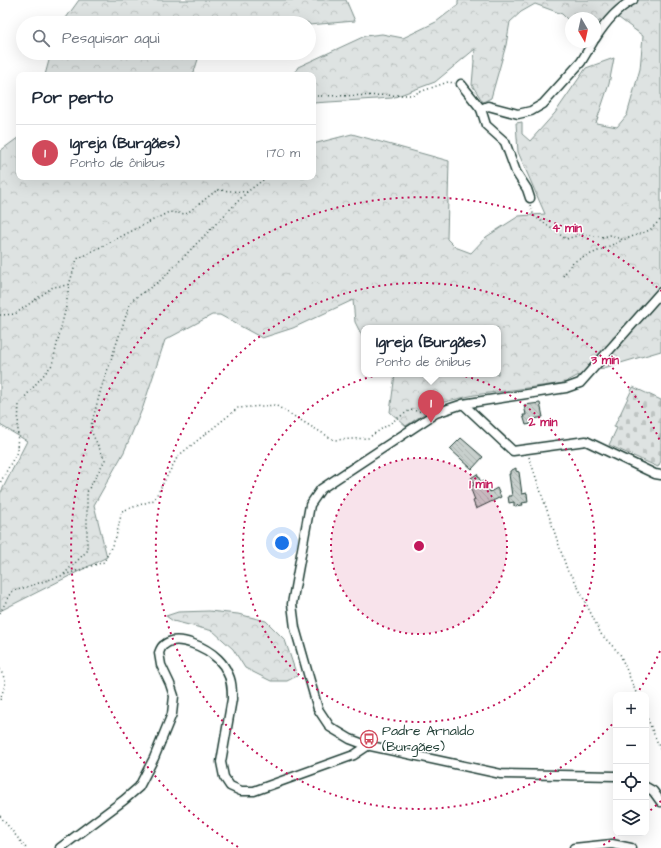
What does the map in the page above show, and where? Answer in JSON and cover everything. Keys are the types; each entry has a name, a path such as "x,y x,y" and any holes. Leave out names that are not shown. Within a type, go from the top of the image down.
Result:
{"street":[{"path":"601,30 623,5 633,0"},
{"path":"481,109 488,106 518,114 537,108 543,104 581,62 590,48"},
{"path":"460,84 481,109 486,125 504,142 516,172 527,189 530,198"},
{"path":"613,776 501,774 369,745 350,739 330,727 318,709 295,628 292,604 310,505 321,489 436,413 463,404 566,388 580,383 661,292"},
{"path":"463,404 513,451 586,441 655,474 661,475"},
{"path":"60,848 124,800 138,787 154,758 172,714 174,696 161,664 159,653 163,645 173,640 186,641 205,649 218,659 228,673 232,689 232,699 221,762 224,777 230,786 241,791 254,791 354,755 369,745"},
{"path":"649,789 661,802"},
{"path":"574,848 612,844 631,848"}],"path":[{"path":"316,96 411,95 448,82 460,84"},
{"path":"63,576 87,551 87,492 105,460 90,429 101,389 131,301 161,280 247,192 263,180"},
{"path":"0,483 17,452 19,404 52,365 66,307 69,285 77,259 169,212 186,214 217,190 247,192"},
{"path":"530,198 530,208 534,216 566,239 582,234 602,237 611,235 623,240"},
{"path":"562,276 573,262 650,230 661,219"},
{"path":"0,315 15,314 53,287 69,285"},
{"path":"0,613 11,592 104,562 116,537 122,511 154,500 178,456 238,408 275,405 334,440 368,438 410,410 436,413"},
{"path":"526,449 568,572 573,577 601,634 620,654 636,692"},
{"path":"0,669 6,682 0,700"},
{"path":"649,722 661,750"},
{"path":"0,816 26,848"}],"green space":[{"path":"79,0 346,0 355,21 316,24 316,16 67,16"},
{"path":"458,0 661,0 661,351 577,376 564,383 474,395 440,403 406,426 390,412 395,377 501,377 501,325 361,325 361,334 355,322 353,300 293,328 262,338 220,315 212,315 165,340 143,407 124,452 94,505 107,557 0,611 0,494 27,441 0,425 0,151 16,139 16,180 316,180 316,143 352,134 449,161 447,239 455,247 471,253 486,237 519,216 545,214 518,152 516,123 522,122 522,134 530,141 555,113 586,68 614,58 609,84 596,123 617,127 627,115 640,69 643,36 619,18 601,21 601,12 565,12 565,17 562,14 535,4 521,12 510,22 506,45 491,98 483,102 472,85 475,49 435,82 392,98 316,103 316,72 295,72 298,67 316,60 365,36 382,34 403,38 436,22 458,5"},
{"path":"49,60 198,60 194,72 46,72"},
{"path":"633,387 661,400 661,461 658,467 609,445 617,428 614,427"},
{"path":"209,611 238,614 266,621 285,640 297,676 287,681 271,681 245,668 233,649 213,631 173,621 166,616 178,612"}],"building":[{"path":"540,403 543,417 530,420 531,424 526,425 523,415 526,415 524,405"},
{"path":"461,438 483,457 472,469 450,449"},
{"path":"516,468 516,471 519,472 522,494 527,493 528,502 522,503 523,505 514,506 514,502 509,503 508,496 512,496 509,474 510,471"},
{"path":"477,474 481,482 484,481 490,492 497,488 501,497 476,509 473,501 475,500 470,487 474,485 471,478"}],"place":[{"name":"Igreja (Burgães)","path":"431,423"},
{"name":"Padre Arnaldo (Burgães)","path":"369,739"}]}
